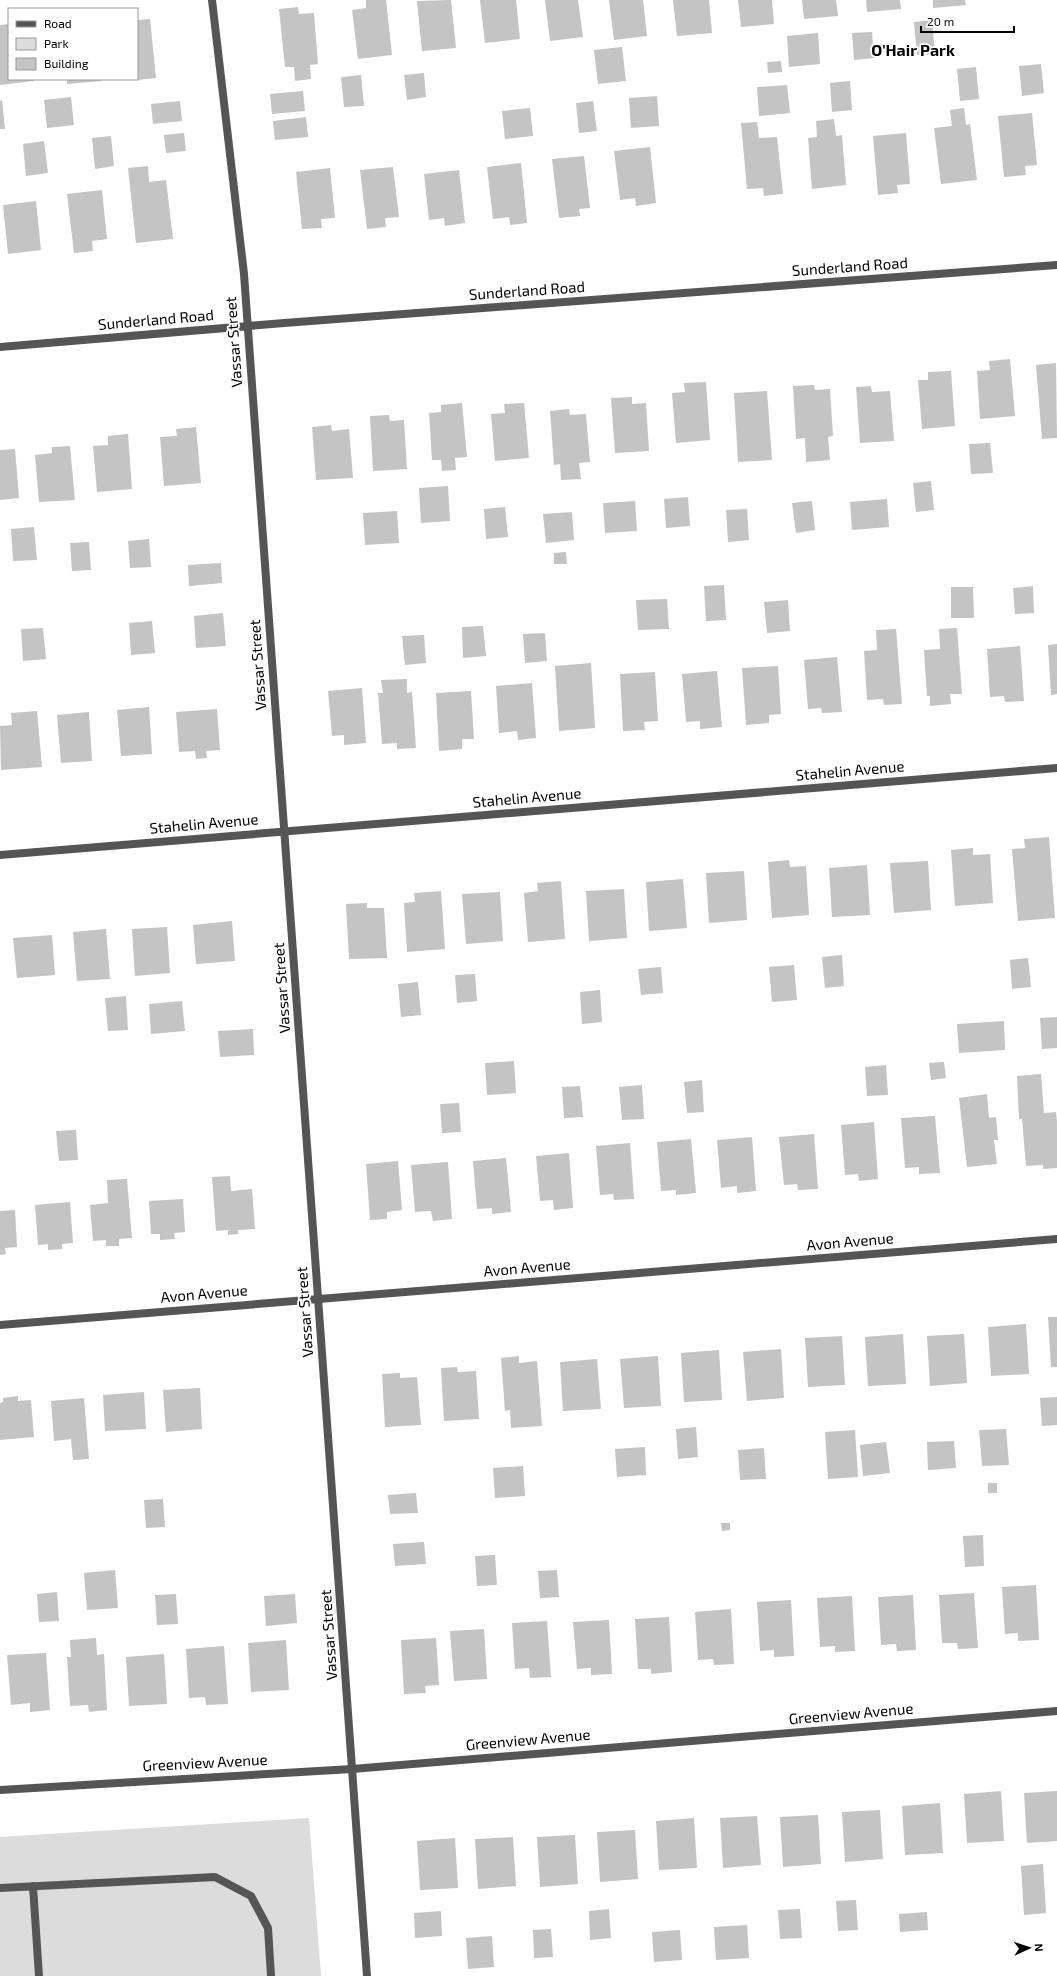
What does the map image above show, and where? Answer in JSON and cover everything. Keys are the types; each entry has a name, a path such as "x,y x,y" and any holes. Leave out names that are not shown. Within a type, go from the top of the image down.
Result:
{"street":[{"name":"Vassar Street","path":"212,0 244,274 367,1976"},
{"name":"Sunderland Road","path":"0,347 1057,265"},
{"name":"Stahelin Avenue","path":"0,855 1057,768"},
{"name":"Avon Avenue","path":"0,1325 1057,1239"},
{"name":"Greenview Avenue","path":"0,1790 352,1768 1057,1711"},
{"path":"0,1888 215,1877 251,1896 268,1928 271,1976"},
{"path":"34,1886 39,1976"}],"green space":[{"path":"309,1818 321,1976 0,1976 0,1837"}],"building":[{"path":"366,0 386,0 392,55 358,59 352,10 366,8"},
{"path":"451,0 456,48 422,51 417,1"},
{"path":"480,0 516,0 520,39 485,43"},
{"path":"545,0 578,0 583,37 550,41"},
{"path":"609,0 643,0 647,36 614,40"},
{"path":"673,0 709,0 712,33 677,36"},
{"path":"738,0 772,0 774,24 741,27"},
{"path":"802,0 836,0 838,16 804,19"},
{"path":"866,0 900,0 901,9 867,12"},
{"path":"933,0 965,0 966,5 933,8"},
{"path":"298,7 299,14 314,13 318,64 310,65 311,79 295,81 294,67 285,67 279,9"},
{"path":"150,19 156,78 138,80 138,20"},
{"path":"932,20 935,54 917,55 914,22"},
{"path":"8,24 8,80 34,81 0,85 0,25"},
{"path":"872,32 874,58 854,60 852,33"},
{"path":"818,33 820,64 789,67 787,36"},
{"path":"622,47 626,81 598,84 594,50"},
{"path":"781,61 782,72 768,73 767,62"},
{"path":"1041,64 1044,93 1022,96 1019,66"},
{"path":"976,67 979,99 960,101 957,69"},
{"path":"424,73 426,97 407,100 404,75"},
{"path":"361,75 364,106 344,107 341,77"},
{"path":"67,80 102,81 67,84"},
{"path":"850,81 852,110 832,112 830,83"},
{"path":"787,85 790,113 759,116 757,87"},
{"path":"303,91 305,111 272,114 270,94"},
{"path":"657,96 659,126 631,128 629,98"},
{"path":"71,97 74,125 47,128 44,100"},
{"path":"2,100 5,129 0,129 0,101"},
{"path":"180,101 182,121 153,124 151,104"},
{"path":"593,101 597,131 579,133 576,103"},
{"path":"530,108 533,136 505,139 502,111"},
{"path":"964,108 966,125 970,124 977,180 941,184 934,128 952,126 950,110"},
{"path":"1032,113 1037,165 1025,166 1026,175 1004,177 998,116"},
{"path":"306,117 308,137 275,140 273,121"},
{"path":"834,119 836,136 842,135 846,185 812,189 808,138 817,137 816,121"},
{"path":"757,122 759,138 777,137 783,194 764,196 763,188 747,189 741,123"},
{"path":"184,133 186,151 166,153 164,135"},
{"path":"906,133 910,184 897,185 898,193 878,195 873,136"},
{"path":"111,136 114,166 95,169 92,138"},
{"path":"44,141 48,173 26,176 23,144"},
{"path":"650,147 656,203 636,206 635,198 620,200 614,151"},
{"path":"584,156 590,208 579,209 580,216 559,218 552,159"},
{"path":"521,163 527,223 510,225 509,217 493,219 487,167"},
{"path":"148,166 149,182 166,180 173,239 136,243 128,168"},
{"path":"393,167 399,217 385,218 386,227 367,229 360,170"},
{"path":"330,168 335,218 321,219 322,228 302,229 296,172"},
{"path":"459,170 465,223 445,226 444,218 429,220 424,174"},
{"path":"102,190 107,239 92,241 93,251 74,253 67,194"},
{"path":"36,201 41,250 8,254 3,205"},
{"path":"1010,359 1015,416 980,419 977,371 990,370 989,361"},
{"path":"1056,363 1057,438 1042,439 1036,365"},
{"path":"951,371 955,426 922,429 918,380 928,380 928,372"},
{"path":"706,382 710,440 676,443 672,393 685,392 684,383"},
{"path":"814,385 815,390 830,389 833,436 828,437 830,460 806,462 805,438 796,439 793,386"},
{"path":"871,386 872,392 890,391 894,441 860,443 856,387"},
{"path":"767,391 772,460 738,462 734,393"},
{"path":"632,397 632,404 646,403 649,451 615,453 611,398"},
{"path":"462,403 467,457 455,458 456,470 442,471 441,460 432,460 429,413 441,412 441,405"},
{"path":"524,403 529,458 495,461 491,414 505,413 504,404"},
{"path":"569,409 570,415 586,414 590,462 579,463 581,479 561,480 560,464 554,465 550,411"},
{"path":"389,415 390,421 404,420 407,469 373,471 370,416"},
{"path":"331,425 332,431 349,429 353,478 316,480 312,427"},
{"path":"196,427 201,483 164,486 160,437 177,436 176,429"},
{"path":"128,434 132,489 97,492 93,446 108,445 108,436"},
{"path":"990,443 993,473 971,474 969,444"},
{"path":"70,446 75,500 39,502 35,455 52,453 52,447"},
{"path":"15,449 19,498 0,500 0,450"},
{"path":"931,481 934,510 916,512 913,483"},
{"path":"448,486 450,521 421,523 419,488"},
{"path":"688,497 690,526 666,528 664,499"},
{"path":"887,499 889,527 852,530 850,502"},
{"path":"635,501 637,531 605,533 603,503"},
{"path":"812,501 815,530 796,533 792,503"},
{"path":"505,507 508,537 486,539 484,509"},
{"path":"747,509 749,540 728,542 726,510"},
{"path":"397,511 399,543 365,545 363,513"},
{"path":"572,512 574,540 546,543 543,514"},
{"path":"34,527 37,560 13,561 11,529"},
{"path":"149,539 151,567 130,568 128,541"},
{"path":"89,542 91,570 72,571 70,543"},
{"path":"566,552 567,564 554,564 554,553"},
{"path":"221,563 222,583 189,586 188,565"},
{"path":"724,585 726,620 706,621 704,586"},
{"path":"1033,586 1034,613 1015,614 1013,588"},
{"path":"951,587 973,587 974,618 951,618"},
{"path":"667,599 669,629 638,630 636,600"},
{"path":"788,600 790,631 767,633 764,602"},
{"path":"223,613 226,646 196,648 194,616"},
{"path":"152,621 155,653 131,655 129,623"},
{"path":"483,626 486,656 463,658 462,627"},
{"path":"43,628 46,659 23,661 21,629"},
{"path":"957,628 962,694 950,694 951,704 930,706 930,696 927,696 924,650 940,649 939,629"},
{"path":"896,629 902,704 884,705 883,699 867,700 864,651 877,650 876,630"},
{"path":"545,633 547,661 525,663 523,634"},
{"path":"424,635 426,663 405,665 402,636"},
{"path":"1057,644 1057,694 1051,695 1048,645"},
{"path":"1020,646 1024,701 1005,702 1004,696 990,697 987,649"},
{"path":"837,657 842,712 822,713 821,708 808,709 804,660"},
{"path":"591,663 595,728 559,731 555,666"},
{"path":"778,666 781,714 769,715 769,723 746,725 742,668"},
{"path":"717,671 722,727 700,729 700,721 686,722 682,674"},
{"path":"655,672 658,721 644,722 645,730 623,731 620,674"},
{"path":"407,679 407,693 412,692 416,748 397,749 397,743 382,744 378,693 383,693 381,680"},
{"path":"532,683 536,738 518,740 517,731 499,733 496,686"},
{"path":"362,688 366,743 344,745 344,735 332,736 328,691"},
{"path":"471,691 474,739 462,739 462,749 439,751 436,693"},
{"path":"149,707 152,754 121,756 117,710"},
{"path":"217,709 220,750 206,751 207,758 196,759 195,751 179,752 176,712"},
{"path":"37,711 42,767 1,770 0,726 12,725 11,713"},
{"path":"89,712 92,761 61,763 57,715"},
{"path":"1049,837 1055,918 1018,921 1012,849 1025,848 1024,839"},
{"path":"973,848 973,855 990,854 993,903 955,906 951,850"},
{"path":"789,860 790,867 806,866 809,915 772,918 768,862"},
{"path":"928,861 931,910 894,913 890,863"},
{"path":"867,865 870,915 832,917 829,868"},
{"path":"744,871 747,920 709,923 706,873"},
{"path":"683,879 687,928 649,931 646,882"},
{"path":"561,881 565,939 528,942 524,893 538,891 537,883"},
{"path":"624,889 627,938 589,941 586,891"},
{"path":"441,891 445,949 407,952 404,903 415,902 414,893"},
{"path":"500,892 503,941 466,944 462,894"},
{"path":"367,903 367,908 384,908 387,958 349,959 346,904"},
{"path":"232,921 235,961 196,964 193,925"},
{"path":"167,927 170,973 135,976 132,929"},
{"path":"106,929 110,979 77,981 73,932"},
{"path":"52,935 55,975 17,978 13,938"},
{"path":"842,955 844,986 825,988 822,957"},
{"path":"1028,958 1031,987 1012,989 1010,960"},
{"path":"794,965 797,1000 772,1002 769,967"},
{"path":"661,967 663,993 641,995 638,969"},
{"path":"475,974 477,1001 457,1003 455,975"},
{"path":"418,982 421,1015 401,1017 398,984"},
{"path":"600,990 602,1022 582,1024 580,992"},
{"path":"126,996 128,1030 108,1031 105,998"},
{"path":"182,1001 185,1031 151,1034 149,1004"},
{"path":"1057,1017 1057,1048 1042,1049 1040,1018"},
{"path":"1004,1021 1005,1050 959,1053 957,1024"},
{"path":"253,1029 254,1055 220,1057 218,1031"},
{"path":"514,1061 516,1093 487,1095 485,1063"},
{"path":"944,1062 946,1078 931,1080 929,1063"},
{"path":"886,1065 888,1095 867,1096 865,1067"},
{"path":"1041,1074 1044,1113 1056,1112 1057,1168 1043,1169 1043,1165 1026,1166 1022,1119 1019,1119 1017,1076"},
{"path":"702,1080 704,1112 687,1113 684,1082"},
{"path":"642,1085 644,1119 622,1120 619,1087"},
{"path":"580,1086 583,1117 564,1118 562,1087"},
{"path":"987,1094 989,1118 996,1117 998,1140 994,1140 997,1164 967,1167 959,1098"},
{"path":"459,1103 461,1132 442,1133 440,1104"},
{"path":"935,1116 940,1173 919,1174 919,1167 905,1168 901,1118"},
{"path":"874,1122 878,1179 859,1181 858,1174 845,1175 841,1125"},
{"path":"76,1130 78,1160 59,1161 56,1131"},
{"path":"814,1134 818,1189 798,1190 797,1184 784,1185 779,1137"},
{"path":"752,1137 756,1191 737,1193 737,1186 721,1188 717,1140"},
{"path":"691,1139 696,1193 676,1195 676,1190 661,1191 657,1142"},
{"path":"630,1143 634,1199 614,1200 613,1194 600,1195 596,1146"},
{"path":"569,1153 573,1208 554,1210 553,1200 540,1201 536,1156"},
{"path":"506,1158 511,1212 492,1214 492,1208 477,1209 473,1161"},
{"path":"398,1161 402,1210 387,1212 387,1219 370,1220 366,1164"},
{"path":"448,1162 452,1219 433,1221 431,1211 415,1212 411,1165"},
{"path":"230,1176 231,1191 252,1189 255,1229 238,1230 238,1234 228,1235 228,1230 216,1231 212,1177"},
{"path":"127,1179 132,1238 119,1239 119,1246 106,1246 106,1240 93,1241 90,1205 108,1203 107,1180"},
{"path":"183,1199 185,1232 174,1233 175,1239 160,1240 160,1234 151,1234 149,1201"},
{"path":"70,1202 73,1243 62,1244 62,1249 48,1250 48,1244 38,1245 35,1205"},
{"path":"15,1210 17,1247 5,1248 6,1254 0,1255 0,1211"},
{"path":"1048,1317 1057,1317 1057,1367 1051,1367"},
{"path":"1026,1324 1029,1374 991,1376 988,1327"},
{"path":"903,1334 906,1384 868,1386 865,1337"},
{"path":"964,1334 967,1383 930,1386 927,1336"},
{"path":"842,1336 845,1385 808,1387 805,1338"},
{"path":"781,1349 784,1398 747,1401 743,1352"},
{"path":"719,1350 722,1400 684,1402 681,1353"},
{"path":"519,1356 519,1363 537,1361 542,1426 511,1428 510,1410 505,1411 501,1358"},
{"path":"658,1356 661,1406 624,1408 620,1359"},
{"path":"597,1359 601,1409 563,1411 560,1362"},
{"path":"457,1367 458,1372 476,1371 479,1419 444,1421 441,1368"},
{"path":"400,1373 400,1378 417,1377 421,1425 385,1427 382,1374"},
{"path":"200,1388 202,1429 166,1432 163,1390"},
{"path":"144,1392 146,1429 105,1431 103,1395"},
{"path":"18,1396 18,1401 31,1400 34,1437 0,1440 0,1403 3,1402 3,1398"},
{"path":"1057,1397 1057,1425 1042,1426 1040,1398"},
{"path":"84,1398 89,1459 73,1460 71,1439 54,1441 51,1401"},
{"path":"696,1427 698,1457 678,1459 676,1429"},
{"path":"1006,1429 1009,1465 982,1466 979,1430"},
{"path":"855,1430 858,1477 828,1479 825,1432"},
{"path":"954,1441 956,1468 928,1470 927,1442"},
{"path":"886,1442 890,1473 863,1476 860,1445"},
{"path":"645,1447 646,1475 617,1477 615,1449"},
{"path":"764,1448 766,1479 740,1480 738,1450"},
{"path":"523,1466 525,1496 495,1498 493,1468"},
{"path":"988,1483 997,1483 997,1493 988,1493"},
{"path":"416,1493 418,1513 390,1514 388,1495"},
{"path":"163,1499 165,1527 146,1528 144,1500"},
{"path":"721,1523 730,1523 730,1530 722,1531"},
{"path":"983,1535 984,1566 965,1567 963,1536"},
{"path":"424,1542 426,1564 395,1566 393,1544"},
{"path":"495,1555 497,1585 477,1586 475,1556"},
{"path":"115,1570 118,1608 87,1610 84,1573"},
{"path":"557,1570 559,1597 540,1598 538,1571"},
{"path":"1036,1585 1039,1640 1018,1641 1018,1633 1005,1634 1002,1587"},
{"path":"57,1592 59,1621 39,1622 37,1594"},
{"path":"974,1593 978,1648 958,1649 957,1643 942,1643 939,1595"},
{"path":"176,1594 178,1624 157,1625 155,1595"},
{"path":"295,1594 297,1623 266,1626 264,1596"},
{"path":"913,1595 916,1650 897,1651 896,1644 881,1645 878,1597"},
{"path":"852,1596 855,1651 835,1652 835,1646 820,1647 817,1598"},
{"path":"791,1600 794,1656 774,1657 774,1650 760,1651 757,1602"},
{"path":"731,1609 734,1664 714,1665 713,1659 698,1660 695,1612"},
{"path":"669,1617 672,1672 651,1674 651,1669 638,1669 635,1619"},
{"path":"609,1620 612,1674 591,1675 591,1668 577,1669 573,1622"},
{"path":"547,1621 551,1677 530,1678 529,1668 515,1669 512,1623"},
{"path":"484,1629 487,1679 454,1681 450,1631"},
{"path":"96,1638 97,1655 104,1654 107,1710 89,1712 88,1705 70,1706 67,1657 71,1657 70,1640"},
{"path":"436,1638 439,1685 425,1686 426,1693 404,1694 401,1640"},
{"path":"286,1640 289,1690 251,1692 248,1643"},
{"path":"224,1646 228,1704 206,1705 205,1697 189,1698 186,1649"},
{"path":"46,1653 50,1710 30,1712 30,1703 11,1705 7,1655"},
{"path":"164,1654 167,1704 129,1706 126,1657"},
{"path":"1001,1791 1004,1841 967,1843 964,1794"},
{"path":"1057,1791 1057,1841 1027,1843 1024,1793"},
{"path":"940,1803 943,1853 905,1855 902,1806"},
{"path":"880,1810 883,1859 845,1862 842,1812"},
{"path":"818,1815 821,1864 783,1867 780,1817"},
{"path":"757,1816 761,1865 723,1868 720,1818"},
{"path":"694,1818 697,1868 659,1870 656,1821"},
{"path":"635,1830 638,1879 600,1882 597,1832"},
{"path":"575,1835 578,1884 540,1887 537,1837"},
{"path":"513,1837 516,1886 478,1889 475,1839"},
{"path":"455,1838 458,1888 420,1890 417,1841"},
{"path":"1043,1864 1046,1913 1024,1915 1021,1866"},
{"path":"856,1900 858,1930 838,1931 836,1901"},
{"path":"609,1909 611,1938 590,1940 589,1911"},
{"path":"800,1909 802,1938 780,1939 778,1910"},
{"path":"441,1911 442,1936 415,1938 414,1913"},
{"path":"927,1912 928,1930 900,1932 899,1914"},
{"path":"747,1925 749,1958 716,1960 714,1927"},
{"path":"551,1929 553,1957 534,1958 533,1930"},
{"path":"680,1930 682,1960 654,1962 652,1932"},
{"path":"492,1936 494,1967 468,1969 466,1938"}],"district":[{"name":"O'Hair Park","path":"913,50"}]}
